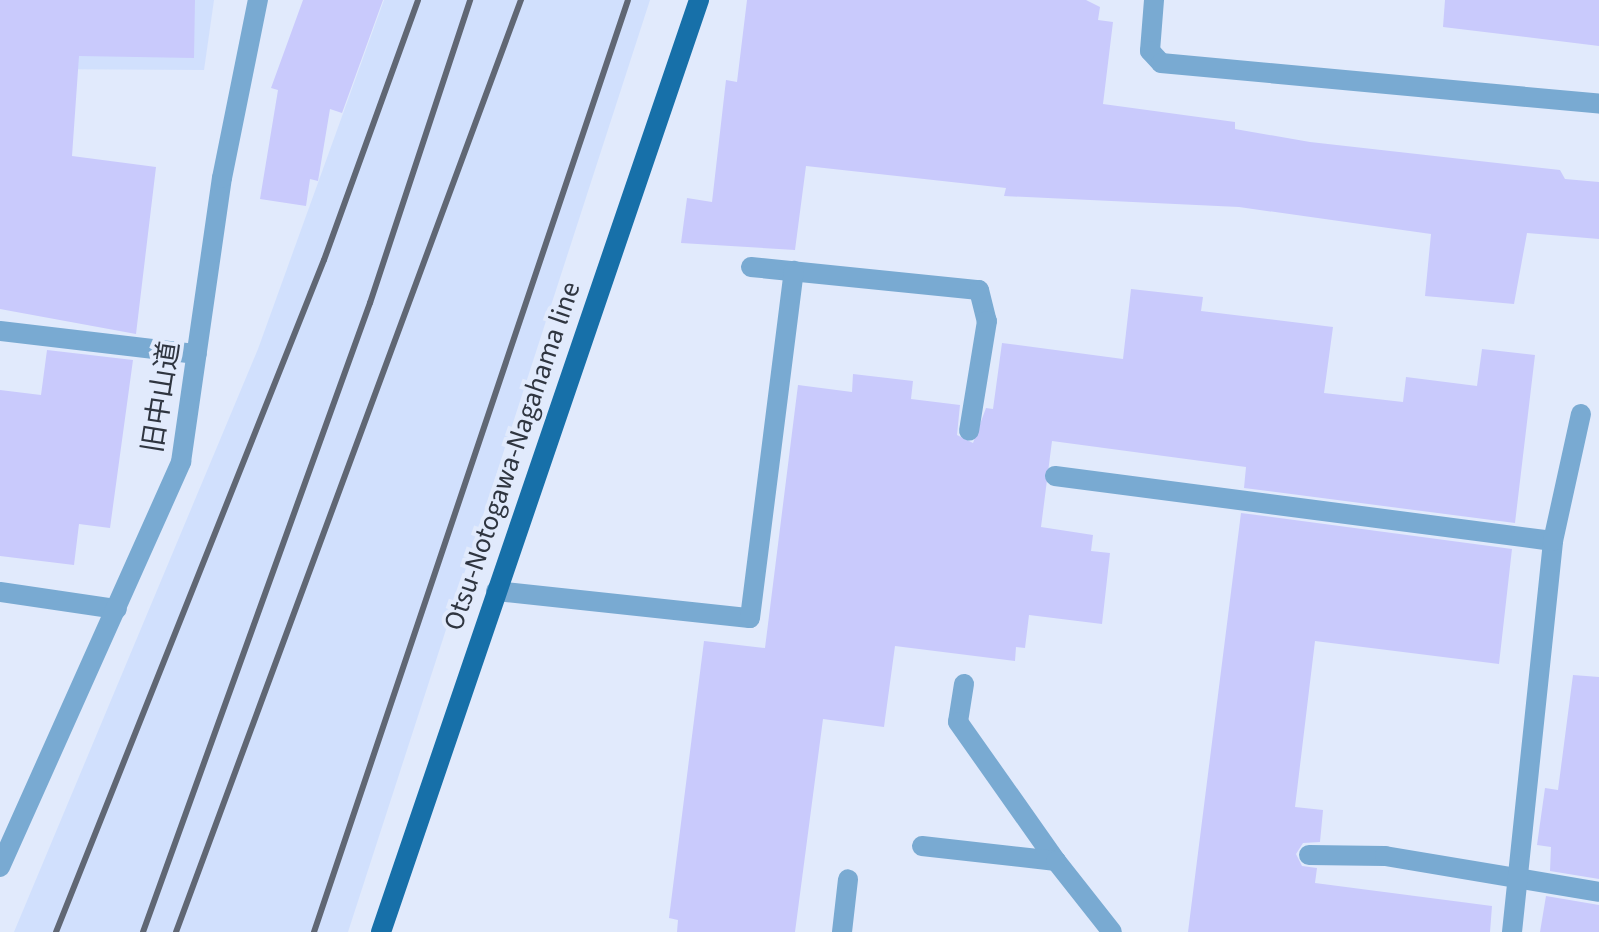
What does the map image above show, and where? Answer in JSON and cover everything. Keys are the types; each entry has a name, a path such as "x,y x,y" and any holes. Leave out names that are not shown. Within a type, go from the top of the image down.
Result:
{"main road":[{"name":"Otsu-Notogawa-Nagahama line","path":"381,932 699,0"}],"street":[{"name":"旧中山道","path":"0,867 181,462 258,0"},
{"path":"1154,0 1150,51 1161,63 1599,104"},
{"path":"751,267 979,290 987,321 969,431"},
{"path":"496,591 750,618 794,271"},
{"path":"0,331 197,354"},
{"path":"1512,932 1553,541 1581,414"},
{"path":"1055,476 1553,541"},
{"path":"0,592 117,609"},
{"path":"964,684 958,722 1056,861 1112,932"},
{"path":"922,846 1056,861"},
{"path":"1309,855 1385,856 1518,882 1599,892"},
{"path":"842,932 848,879"}],"shaded area":[{"path":"0,0 214,0 204,70 26,69"},
{"path":"384,0 650,0 348,932 14,932 258,349"}],"building":[{"path":"0,0 195,0 194,58 79,56 72,156 156,167 136,334 0,309"},
{"path":"303,0 383,0 342,113 330,109 318,181 310,179 306,206 260,199 278,90 271,88"},
{"path":"747,0 1086,0 1100,7 1098,20 1113,22 1103,104 1235,122 1235,129 1310,142 1560,170 1565,179 1599,182 1599,239 1527,233 1514,304 1425,296 1431,234 1239,207 1004,196 1006,188 806,166 795,250 681,243 687,198 712,202 726,80 737,82"},
{"path":"1445,0 1599,0 1599,46 1443,27"},
{"path":"1131,289 1203,297 1201,311 1333,327 1324,393 1403,402 1406,377 1477,386 1482,349 1535,355 1515,523 1244,488 1246,467 1052,441 1041,527 1093,535 1091,551 1110,553 1102,624 1029,615 1025,648 1016,647 1015,661 895,646 884,727 823,719 795,932 677,932 678,920 669,918 704,641 765,648 798,385 852,392 853,374 913,381 911,399 960,405 957,435 973,443 986,408 993,409 1002,343 1123,359"},
{"path":"47,350 133,360 110,528 79,524 74,565 0,556 0,390 41,395"},
{"path":"1241,513 1512,549 1499,664 1315,641 1295,807 1323,810 1320,842 1303,843 1296,854 1302,866 1317,868 1315,883 1492,906 1490,932 1188,932"},
{"path":"1573,675 1599,677 1599,879 1550,871 1551,847 1537,845 1545,788 1558,790"},
{"path":"1546,896 1599,905 1599,932 1540,932"}],"railway":[{"path":"56,932 324,260 418,0"},
{"path":"143,932 370,303 470,0"},
{"path":"176,932 521,0"},
{"path":"314,932 628,0"}]}
